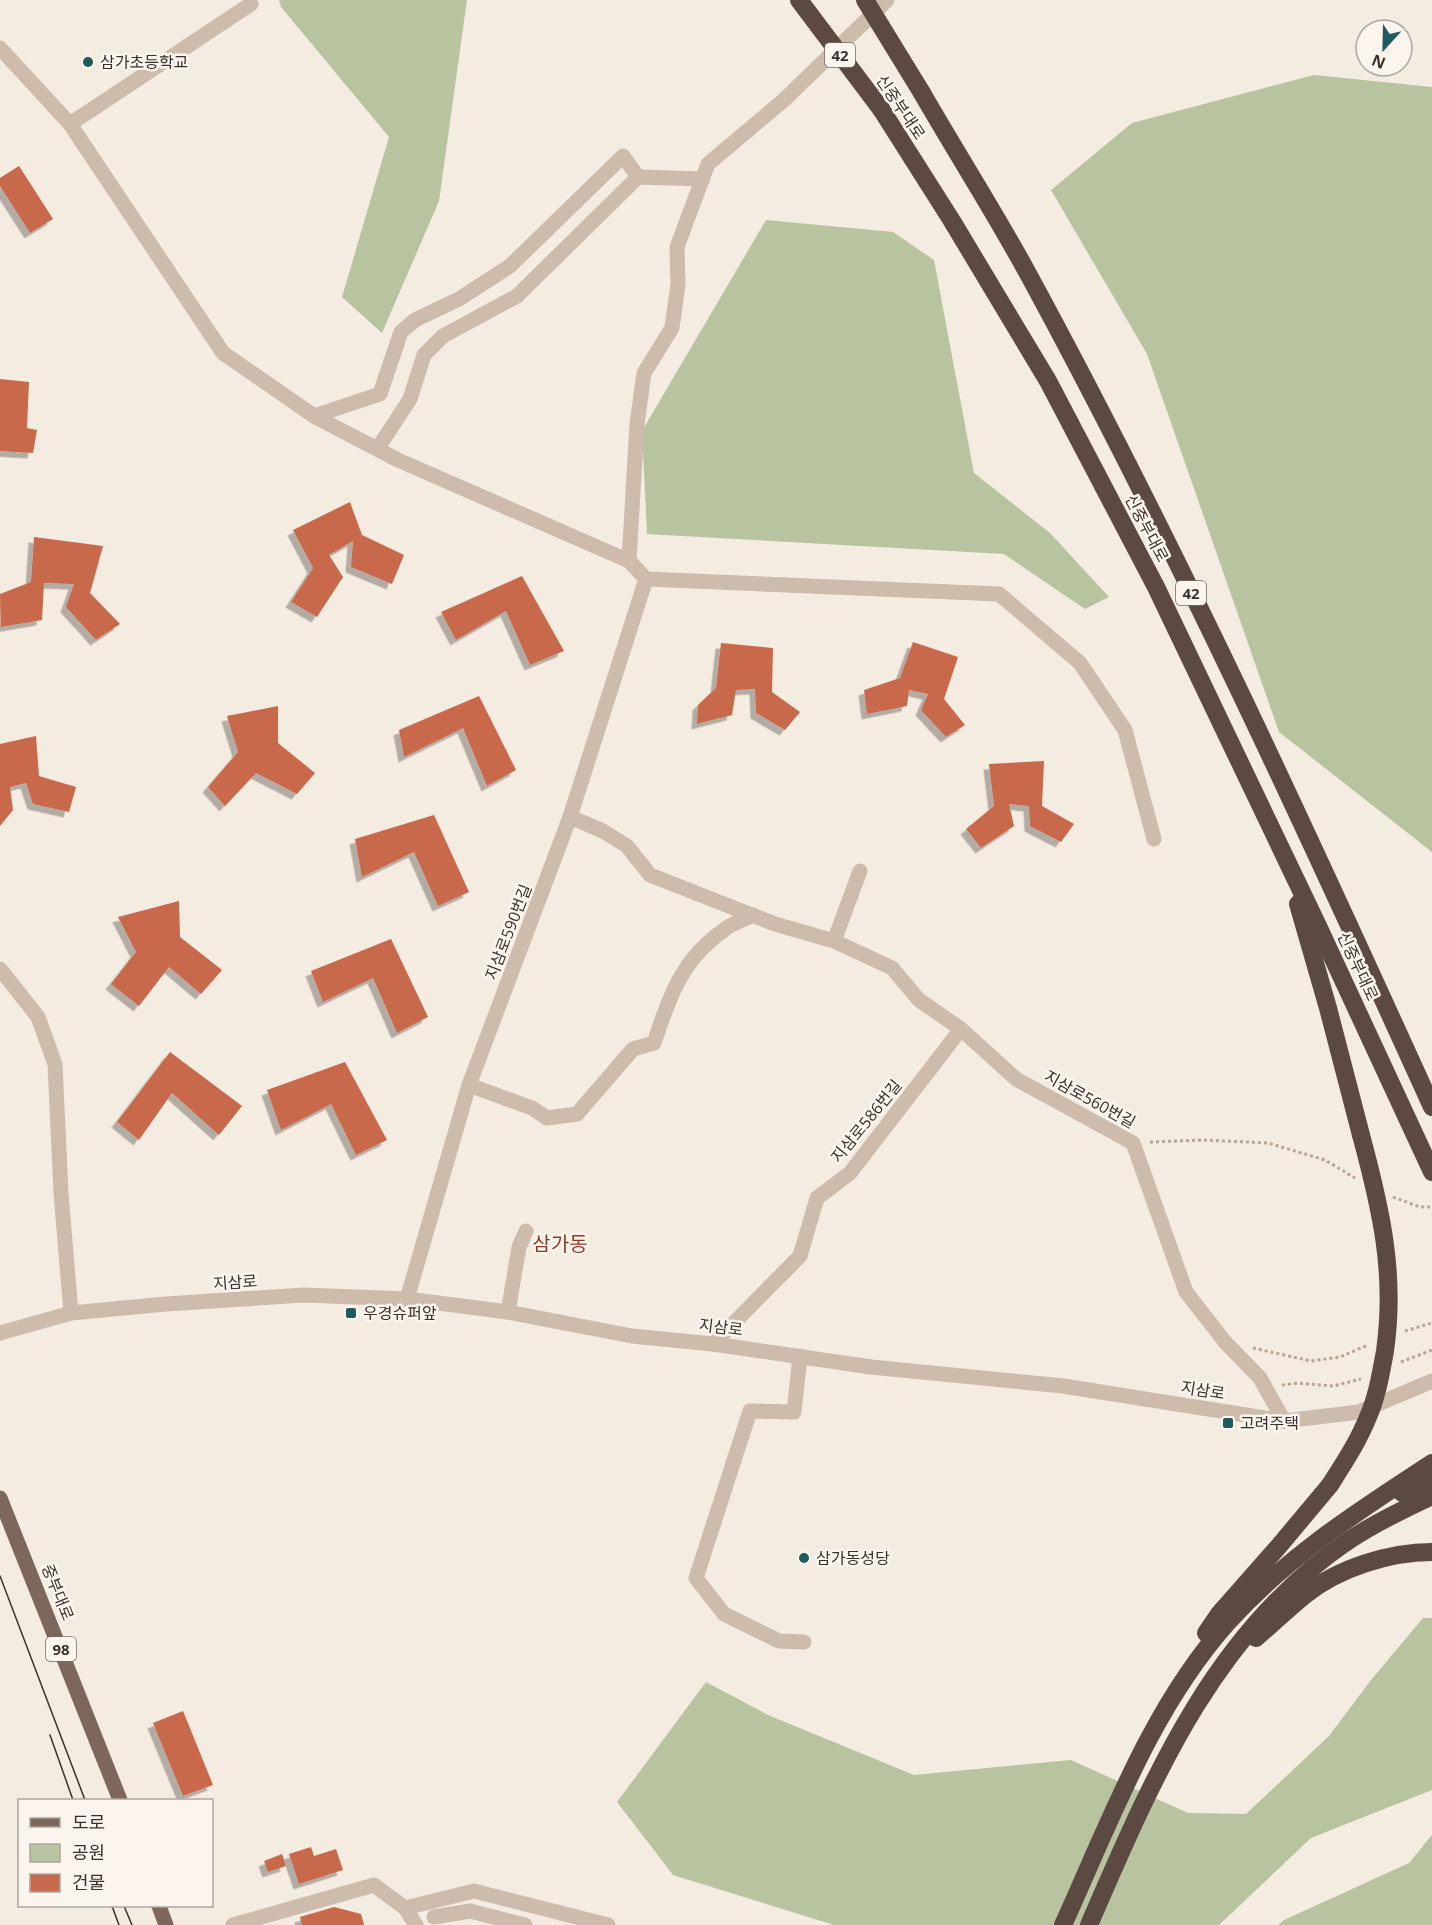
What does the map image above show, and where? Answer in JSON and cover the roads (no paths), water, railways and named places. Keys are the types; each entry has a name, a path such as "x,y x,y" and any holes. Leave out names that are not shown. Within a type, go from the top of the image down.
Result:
{"highway":[{"name":"신중부대로","path":"799,0 881,110 952,221 1048,381 1156,587 1432,1172"},
{"name":"신중부대로","path":"865,0 1024,267 1108,425 1224,660 1346,916 1432,1107"},
{"path":"1063,1925 1118,1804 1191,1657 1219,1614 1330,1485 1354,1448 1369,1415 1381,1374 1388,1329 1390,1283 1385,1237 1373,1178 1328,1008 1284,856"},
{"path":"1170,1703 1200,1658 1228,1622 1281,1570 1346,1519 1432,1463"},
{"path":"1346,1519 1432,1480"},
{"path":"1089,1925 1152,1785 1177,1736 1216,1673 1245,1635 1316,1564 1351,1539 1392,1515 1432,1496"},
{"path":"1216,1673 1307,1593 1342,1572 1386,1558 1432,1552"}],"main road":[{"name":"중부대로","path":"0,1498 120,1799"},
{"path":"160,1907 166,1925"}],"street":[{"path":"629,561 637,424 644,373 672,328 678,284 677,247 708,164 785,99 887,0"},
{"path":"70,124 251,4"},
{"path":"0,48 70,124 223,353 314,416 398,460 629,561 646,579 999,594 1080,663 1125,730 1154,839"},
{"path":"314,416 380,394 401,332 415,320 459,299 510,266 623,156 638,177"},
{"path":"378,448 410,399 424,355 444,336 517,296 638,177 703,179"},
{"name":"지삼로590번길","path":"407,1299 469,1085 570,817 646,579"},
{"name":"지삼로560번길","path":"570,817 603,831 627,846 650,876 775,924 834,941 892,968 919,1000 961,1029 1016,1079 1133,1143 1186,1292 1225,1342 1260,1378 1284,1421"},
{"path":"834,941 860,871"},
{"path":"469,1085 532,1108 547,1118 577,1114 633,1049 654,1043 668,999 692,958 724,929 753,915"},
{"path":"0,969 38,1017 55,1064 70,1313"},
{"name":"지삼로586번길","path":"713,1344 800,1256 817,1198 850,1173 961,1029"},
{"path":"508,1312 519,1247 526,1231"},
{"name":"지삼로","path":"0,1333 70,1313 304,1295 407,1299 508,1312 632,1336 713,1344 871,1367 1063,1386 1284,1421 1359,1412 1432,1381"},
{"path":"800,1356 794,1412 750,1411 696,1578 724,1614 779,1641 804,1642"},
{"path":"233,1925 374,1885 405,1908 416,1925"},
{"path":"405,1908 474,1891 608,1925"},
{"path":"434,1917 470,1911 525,1925"}],"tram line":[{"path":"0,1576 85,1799"},
{"path":"50,1735 73,1799"},
{"path":"112,1907 119,1925"},
{"path":"124,1907 132,1925"}],"place":[{"name":"삼가초등학교","path":"88,62"},
{"name":"우경슈퍼앞","path":"351,1313"},
{"name":"고려주택","path":"1228,1423"},
{"name":"삼가동성당","path":"804,1558"}],"district":[{"name":"삼가동","path":"560,1243"}]}
